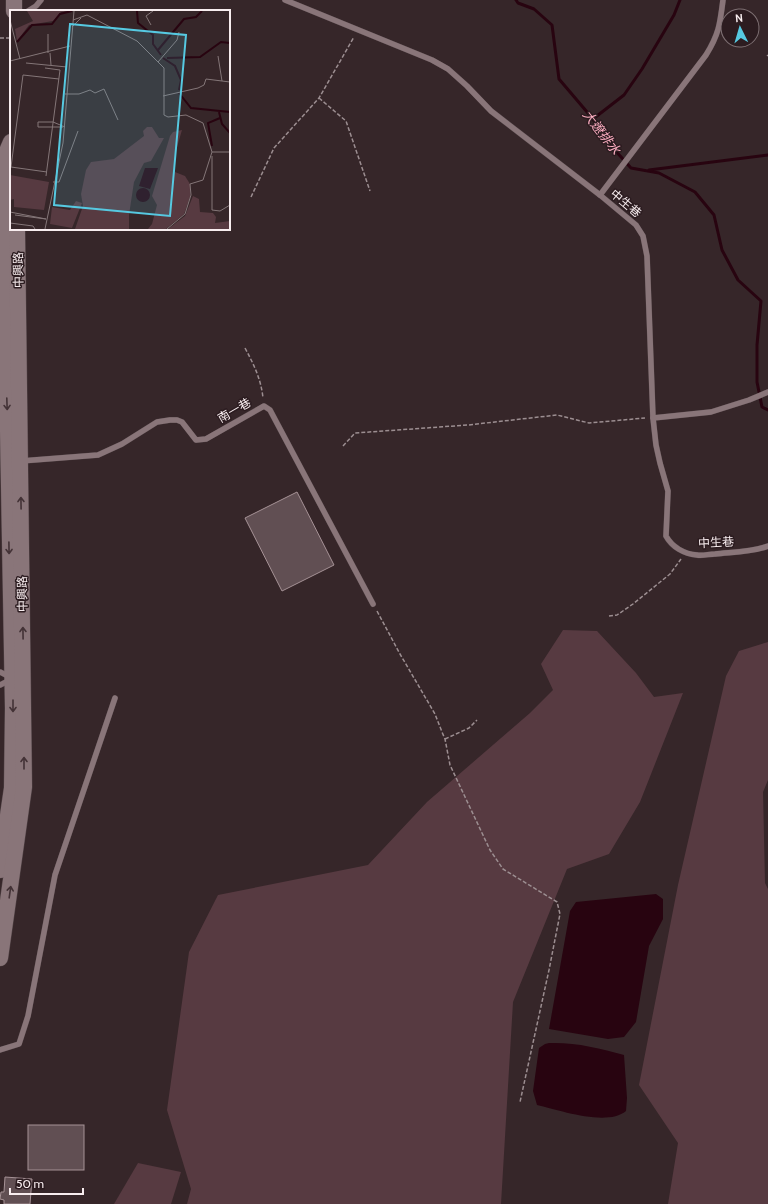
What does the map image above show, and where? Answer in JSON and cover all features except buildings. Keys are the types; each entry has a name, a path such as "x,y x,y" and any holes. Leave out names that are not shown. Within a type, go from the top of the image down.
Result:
{"main road":[{"name":"中興路","path":"10,144 4,158 2,281 14,461"},
{"name":"中興路","path":"0,870 12,788 9,679 17,230"},
{"name":"中興路","path":"0,958 24,787 9,679"}],"lane":[{"path":"32,10 41,0"},
{"name":"中生巷","path":"285,0 432,60 448,69 491,111 600,195 636,225 643,236 647,256 653,418 656,445 668,491 666,536 673,545 686,552 697,555 742,551 768,546"},
{"path":"600,195 706,55 715,40 723,0"},
{"path":"653,418 711,412 749,400 768,392"},
{"name":"南一巷","path":"14,461 98,456 122,444 157,422 170,420 182,422 196,440 206,439 264,406 270,410 373,604"},
{"path":"0,1050 18,1044 28,1016 55,875 115,698"}],"path":[{"path":"251,197 274,148 319,98 359,30"},
{"path":"319,98 346,121 370,191"},
{"path":"245,348 262,385 264,406"},
{"path":"343,446 355,433 468,425 557,415 589,423 653,418"},
{"path":"609,616 617,615 633,604 670,574 686,552"},
{"path":"373,604 435,714 445,739 450,766 490,850 503,869 557,902 560,914 520,1102"},
{"path":"445,739 469,728 477,720"}],"shaded area":[{"path":"563,630 597,631 636,673 654,697 683,693 640,802 609,854 567,869 513,1002 501,1204 187,1204 191,1189 167,1110 189,952 218,895 368,865 427,802 530,713 553,690 541,664"},
{"path":"768,642 768,780 763,792 765,883 768,889 768,1204 668,1204 678,1143 639,1085 678,885 726,676 739,651"},
{"path":"656,894 663,899 663,919 649,946 636,1022 624,1037 608,1039 549,1029 570,911 576,902"},
{"path":"549,1043 568,1043 587,1046 624,1055 627,1098 626,1111 618,1116 607,1118 583,1116 537,1105 533,1091 539,1048"},
{"path":"138,1163 181,1172 171,1204 114,1204"}],"waterway":[{"name":"大遼排水","path":"516,0 518,3 534,9 552,25 559,79 593,119 603,137 631,168 659,173 695,192 714,215 722,250 738,280 761,301 757,345 757,382 762,407 768,410"},
{"path":"593,119 624,95 642,69 674,15 680,0"},
{"path":"649,170 768,155"}]}
